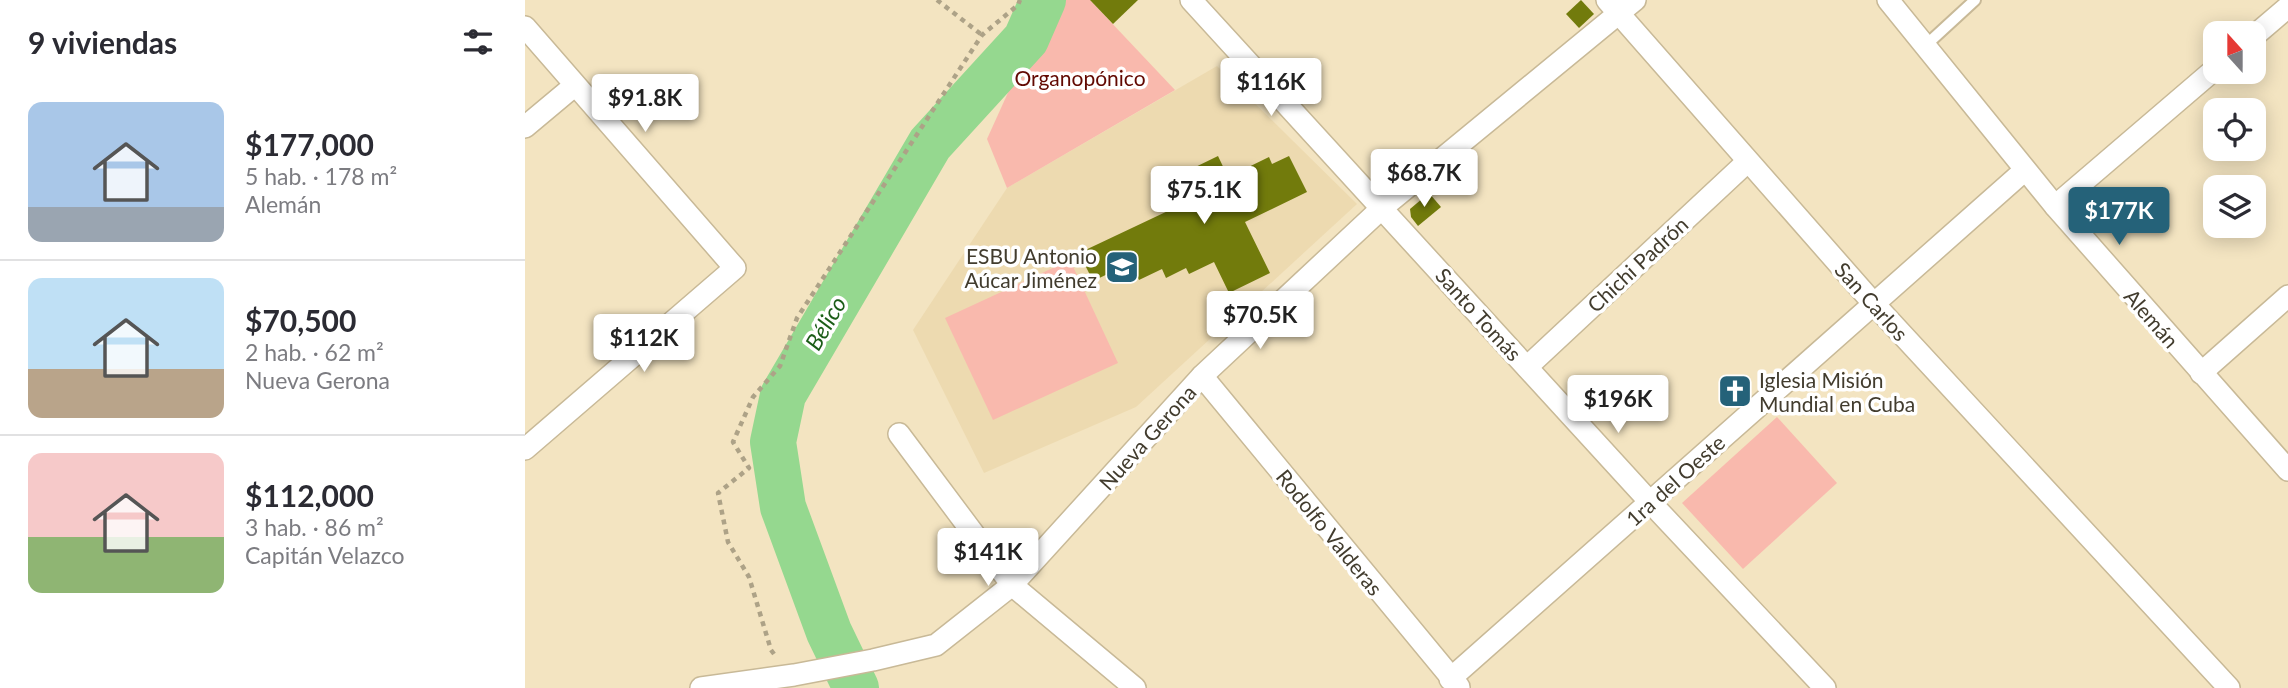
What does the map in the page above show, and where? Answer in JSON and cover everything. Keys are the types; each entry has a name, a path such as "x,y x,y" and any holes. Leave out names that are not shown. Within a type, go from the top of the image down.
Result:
{"street":[{"name":"Santo Tomás","path":"1191,0 1650,502 1825,688"},
{"name":"Nueva Gerona","path":"701,688 801,679 936,645 1012,585 1202,376 1382,208 1613,7 1635,0"},
{"name":"Alemán","path":"1888,0 2055,206 2288,470"},
{"name":"San Carlos","path":"1613,7 1874,304 2229,688"},
{"path":"2266,26 2288,7"},
{"path":"525,27 735,268 525,449"},
{"path":"2055,206 2203,79"},
{"path":"525,127 574,86"},
{"name":"Chichi Padrón","path":"1527,367 1747,162"},
{"name":"1ra del Oeste","path":"1455,683 1650,502 2025,170"},
{"path":"2201,373 2288,296"},
{"name":"Rodolfo Valderas","path":"1202,376 1455,683"},
{"path":"899,434 1012,585 1135,688"}],"lane":[{"path":"1925,46 1975,0"}],"path":[{"path":"937,0 982,35"},
{"path":"801,679 771,650 749,577 728,542 718,493 749,468 733,442 753,397 780,366 797,318 982,35 1018,5 1020,0"}],"shaded area":[{"name":"ESBU Antonio Aúcar Jiménez","path":"1217,66 1357,204 1136,407 984,473 913,330 1007,188"}],"green space":[{"name":"Organopónico","path":"1050,0 1090,0 1175,90 1007,188 987,139"},
{"path":"1070,260 1118,363 993,420 945,318"},
{"path":"1777,417 1837,483 1743,569 1682,503"}],"building":[{"path":"1090,0 1138,0 1113,24"},
{"path":"1581,0 1594,14 1579,28 1566,14"},
{"path":"1218,156 1228,177 1269,157 1272,164 1289,156 1307,192 1245,222 1270,273 1229,293 1214,262 1189,274 1186,268 1166,278 1162,269 1139,280 1131,263 1093,281 1079,253 1189,201 1177,176"},
{"path":"1429,193 1441,207 1418,226 1411,217 1410,209"}],"waterway":[{"name":"Bélico","path":"856,688 829,632 783,507 773,442 783,395 930,144 1026,39 1043,0"}],"place":[{"name":"ESBU Antonio Aúcar Jiménez","path":"1122,267"},
{"name":"Iglesia Misión Mundial en Cuba","path":"1735,391"}]}
